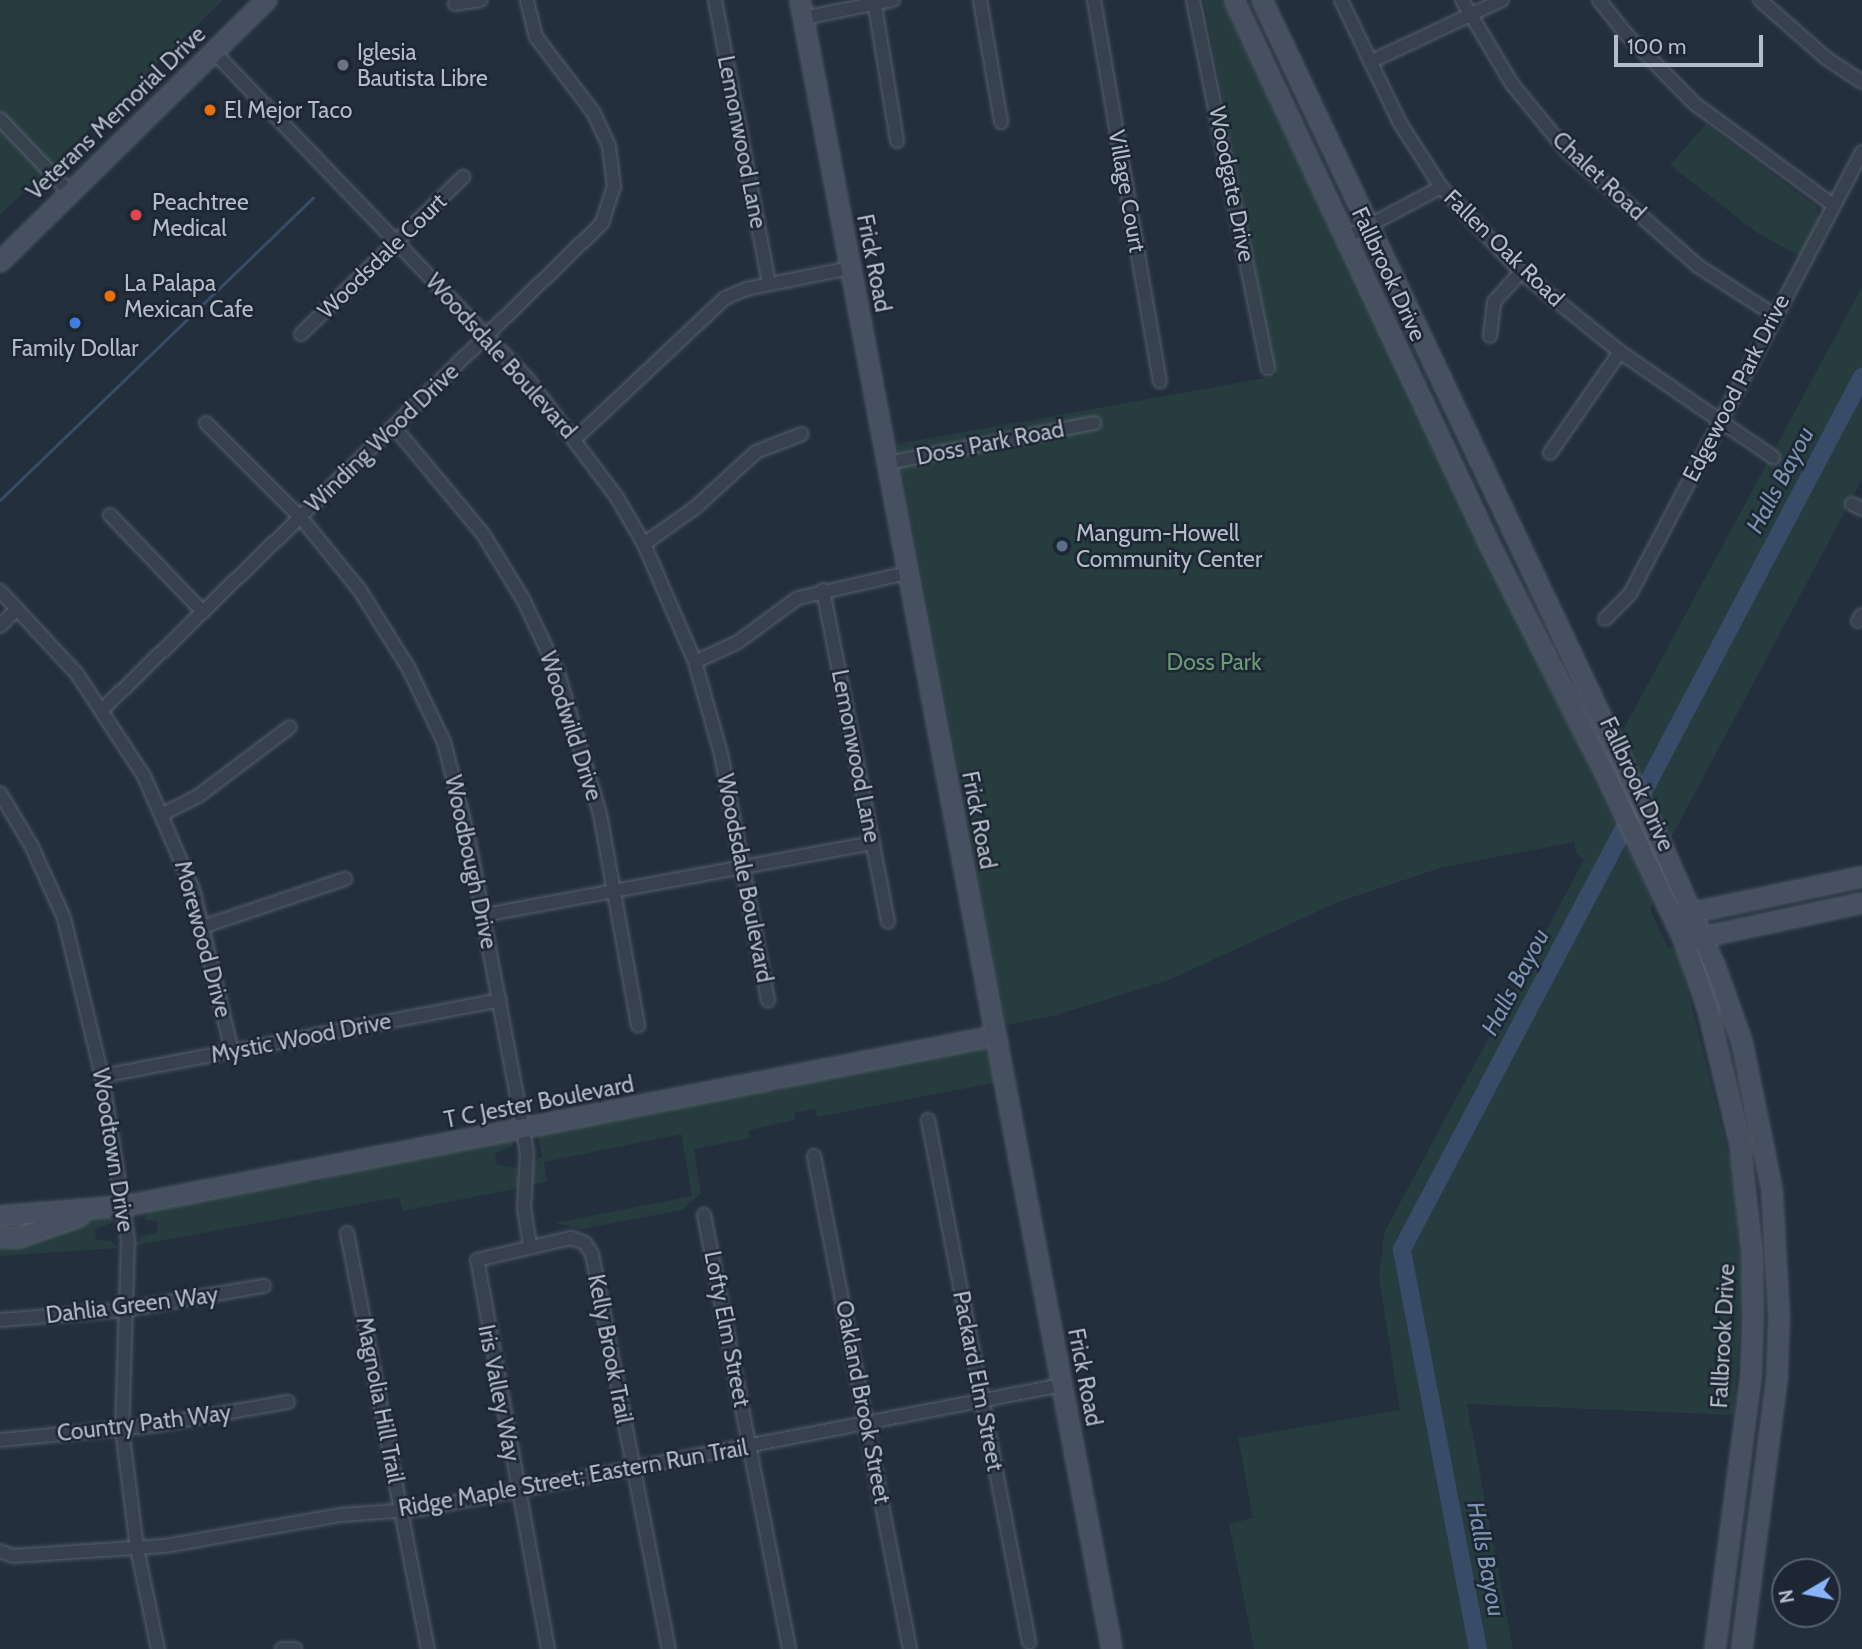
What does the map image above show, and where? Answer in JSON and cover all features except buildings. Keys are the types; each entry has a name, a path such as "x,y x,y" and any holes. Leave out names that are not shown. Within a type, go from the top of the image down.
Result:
{"main road":[{"name":"Veterans Memorial Drive","path":"0,262 267,0"},
{"name":"Fallbrook Drive","path":"1234,0 1444,446 1544,646 1684,940 1708,1009 1732,1111 1752,1253 1751,1376 1715,1649"},
{"name":"Fallbrook Drive","path":"1262,0 1658,837 1702,937 1742,1042 1755,1093 1778,1252 1777,1378 1742,1649"},
{"name":"Frick Road","path":"802,9 1112,1649"},
{"path":"1247,30 1271,19"},
{"path":"1444,446 1468,436"},
{"path":"1544,646 1563,637"},
{"path":"1672,917 1862,877"},
{"path":"1684,940 1862,903"},
{"name":"T C Jester Boulevard","path":"0,1216 92,1211 125,1206 995,1036"},
{"name":"T C Jester Boulevard","path":"0,1238 18,1238 59,1227 92,1211"}],"street":[{"path":"455,4 481,0"},
{"name":"Winding Wood Drive","path":"103,709 589,239 610,207 614,187 602,127 537,37 527,0"},
{"name":"Lemonwood Lane","path":"715,0 769,284"},
{"path":"802,9 893,0"},
{"path":"980,0 1001,122"},
{"name":"Village Court","path":"1094,0 1160,381"},
{"name":"Woodgate Drive","path":"1193,0 1268,368"},
{"name":"Fallen Oak Road","path":"1341,0 1400,123 1441,187 1521,272 1620,352 1773,457"},
{"name":"Chalet Road","path":"1462,0 1468,16 1512,84 1566,150 1698,266 1774,314"},
{"path":"1370,62 1502,0"},
{"path":"1600,0 1626,34 1695,104 1833,205"},
{"path":"1760,0 1825,58 1862,82"},
{"path":"874,2 897,141"},
{"name":"Woodsdale Boulevard","path":"214,52 397,241 576,438 644,544 695,662 721,754 768,1001"},
{"path":"0,119 70,193"},
{"name":"Edgewood Park Drive","path":"1605,619 1630,593 1774,314 1862,152"},
{"name":"Woodsdale Court","path":"301,334 463,177"},
{"path":"1346,238 1441,187"},
{"path":"576,438 708,310 735,293 850,268"},
{"path":"1490,336 1494,302 1521,272"},
{"path":"1550,453 1620,352"},
{"name":"Woodbough Drive","path":"206,423 301,519 384,624 426,703 458,791 484,915 527,1153 524,1208 530,1246"},
{"name":"Doss Park Road","path":"887,463 1094,423"},
{"name":"Woodwild Drive","path":"395,428 483,534 523,599 558,673 594,791 638,1026"},
{"path":"644,544 696,507 755,452 802,434"},
{"path":"110,516 203,612"},
{"path":"695,662 738,642 799,598 823,590 908,573"},
{"name":"Lemonwood Lane","path":"823,590 888,922"},
{"name":"Morewood Drive","path":"0,591 103,709 163,814 205,926 232,1051"},
{"path":"0,626 17,609"},
{"path":"163,814 197,797 290,727"},
{"name":"Woodtown Drive","path":"0,793 32,847 64,919 102,1076 125,1206 128,1241 123,1310 122,1429 137,1548 158,1649"},
{"path":"484,915 873,843"},
{"path":"205,926 345,879"},
{"name":"Mystic Wood Drive","path":"102,1076 500,1000"},
{"name":"Packard Elm Street","path":"928,1120 1029,1642"},
{"name":"Oakland Brook Street","path":"814,1156 910,1649"},
{"name":"Lofty Elm Street","path":"704,1215 789,1649"},
{"name":"Magnolia Hill Trail","path":"347,1233 428,1649"},
{"name":"Kelly Brook Trail","path":"477,1260 571,1238 585,1243 592,1254 669,1649"},
{"name":"Iris Valley Way","path":"477,1260 548,1649"},
{"name":"Dahlia Green Way","path":"0,1320 123,1310 264,1286"},
{"name":"Ridge Maple Street; Eastern Run Trail","path":"0,1551 13,1556 137,1548 341,1515 401,1511 1062,1385"},
{"name":"Country Path Way","path":"0,1440 122,1429 288,1402"},
{"path":"282,1649 295,1649"}],"green space":[{"path":"0,0 223,0 0,215"},
{"name":"Doss Park","path":"1204,0 1221,0 1653,902 1650,909 1668,948 1677,947 1732,1167 1743,1283 1734,1415 1467,1404 1513,1649 1254,1649 1229,1524 1253,1518 1238,1438 1400,1410 1379,1279 1384,1233 1584,860 1576,853 1574,842 1440,868 1338,902 1169,980 1053,1016 1006,1025 897,444 1276,376"},
{"path":"1706,124 1817,207 1820,218 1801,257 1756,232 1670,165"},
{"path":"1862,287 1862,479 1671,838 1621,734"},
{"path":"980,1044 993,1056 998,1082 817,1117 816,1109 794,1113 795,1120 749,1130 750,1138 694,1149 701,1193 682,1210 582,1229 555,1223 692,1196 681,1134 544,1162 547,1182 531,1185 533,1164 542,1156 538,1136 549,1129 739,1092 779,1091 795,1081"},
{"path":"495,1140 512,1141 513,1146 495,1154 497,1165 517,1168 519,1188 403,1211 399,1197 133,1246 142,1236 158,1232 157,1221 144,1220 149,1208 304,1180 314,1183 342,1172"},
{"path":"99,1215 111,1217 112,1223 95,1229 96,1240 111,1241 118,1248 0,1256 0,1244"}],"waterway":[{"path":"0,500 313,198"},
{"name":"Halls Bayou","path":"1478,1649 1402,1249 1862,377"}],"place":[{"name":"Iglesia Bautista Libre","path":"343,65"},
{"name":"El Mejor Taco","path":"210,110"},
{"name":"Peachtree Medical","path":"136,215"},
{"name":"La Palapa Mexican Cafe","path":"110,296"},
{"name":"Family Dollar","path":"75,323"},
{"name":"Mangum-Howell Community Center","path":"1062,546"}]}
